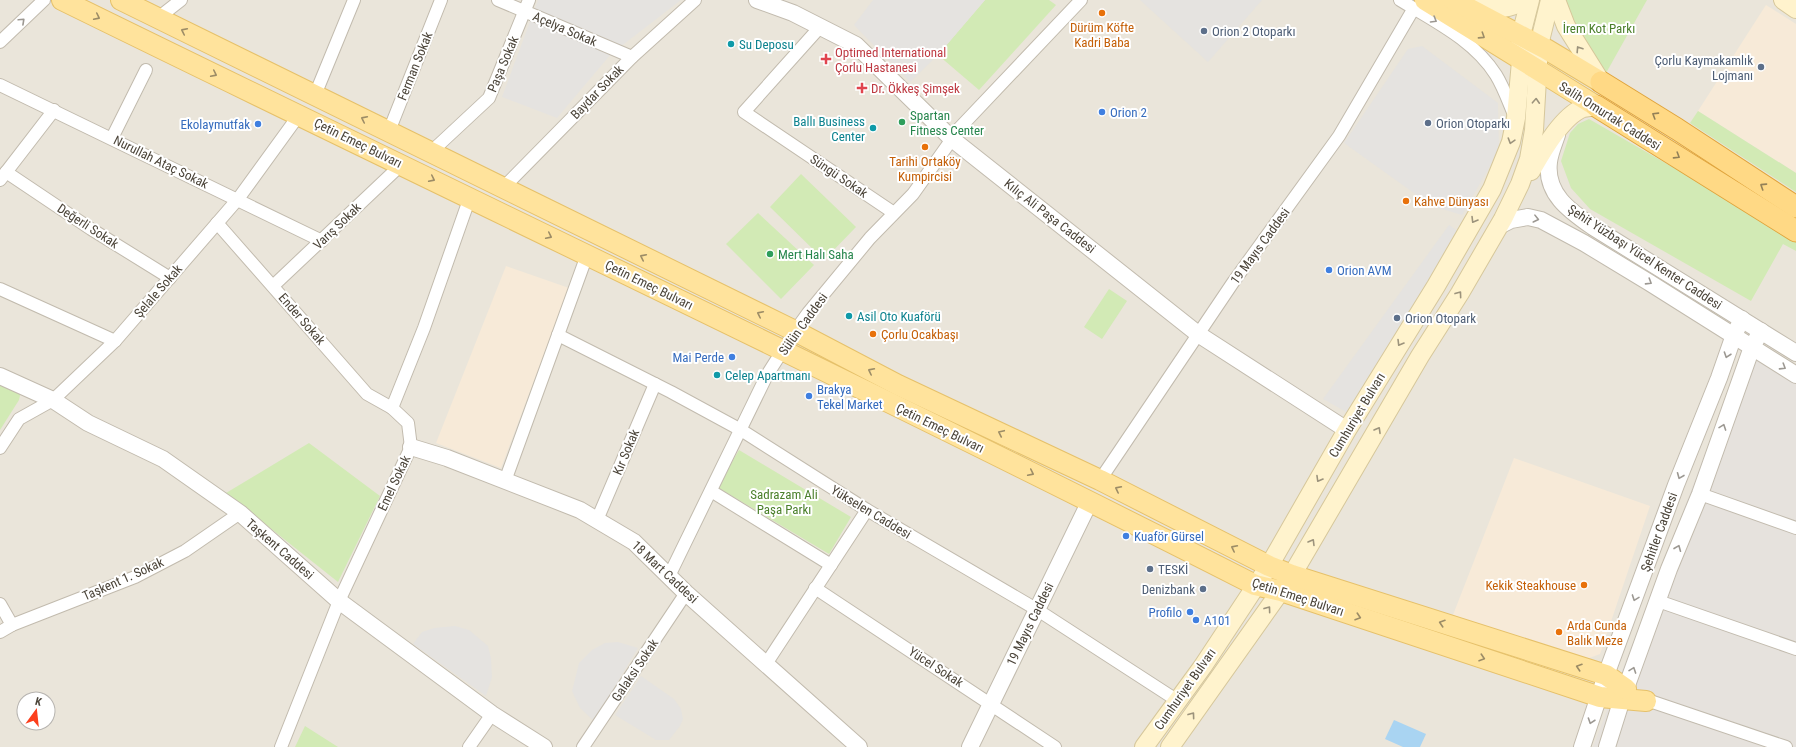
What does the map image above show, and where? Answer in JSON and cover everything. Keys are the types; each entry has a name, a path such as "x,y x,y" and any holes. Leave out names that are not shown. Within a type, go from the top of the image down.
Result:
{"highway":[{"name":"Salih Omurtak Caddesi","path":"1601,82 1677,129 1796,207"},
{"name":"Salih Omurtak Caddesi","path":"1596,106 1796,230"}],"main road":[{"name":"Çetin Emeç Bulvarı","path":"62,0 587,254 1256,584 1287,583 1600,697 1624,694 1646,701"},
{"name":"Çetin Emeç Bulvarı","path":"121,0 795,332 898,385 1100,480 1269,566 1287,583"},
{"path":"1461,4 1498,9 1515,5 1522,0"},
{"path":"1521,61 1521,35 1530,0"},
{"path":"1538,72 1539,45 1550,0"},
{"path":"1556,0 1566,26 1601,82"},
{"path":"1782,0 1796,10"},
{"name":"Salih Omurtak Caddesi","path":"1419,4 1521,61 1596,106"},
{"name":"Salih Omurtak Caddesi","path":"1461,4 1539,45 1601,82"},
{"name":"Cumhuriyet Bulvarı","path":"1144,747 1203,666 1269,566 1347,430 1436,286 1492,189 1511,142 1516,118 1521,61"},
{"name":"Cumhuriyet Bulvarı","path":"1170,747 1287,583 1420,356 1460,293 1501,223 1520,184 1529,158 1534,130 1538,72"},
{"path":"1501,223 1545,147 1559,128 1569,118 1583,108 1596,106"},
{"path":"1287,583 1606,675 1624,694"}],"street":[{"path":"0,42 44,0"},
{"path":"158,18 181,0"},
{"path":"316,95 354,0"},
{"name":"Ferman Sokak","path":"389,131 441,0"},
{"name":"Açelya Sokak","path":"498,0 632,57"},
{"name":"Paşa Sokak","path":"431,152 489,98 529,0"},
{"name":"Baydar Sokak","path":"503,188 632,57 695,0"},
{"name":"Kılıç Ali Paşa Caddesi","path":"757,0 793,13 856,45 952,138 1198,334 1347,430"},
{"name":"Sülün Caddesi","path":"669,576 767,375 808,313 870,238 913,194 952,138 1081,0"},
{"path":"1400,0 1419,4 1436,21 1481,56 1496,75 1516,118"},
{"name":"19 Mayıs Caddesi","path":"1100,480 1234,281 1339,136 1419,4"},
{"name":"Süngü Sokak","path":"820,27 744,112 894,213"},
{"path":"112,138 146,70"},
{"name":"Nurullah Ataç Sokak","path":"0,85 322,241"},
{"path":"3,176 54,110"},
{"name":"Şelale Sokak","path":"0,448 20,419 53,400 115,341 238,199 299,115"},
{"name":"Şehit Yüzbaşı Yücel Kenter Caddesi","path":"1559,128 1549,162 1550,177 1558,199 1568,210 1796,353"},
{"name":"Varış Sokak","path":"273,286 402,164"},
{"name":"Değerli Sokak","path":"3,176 170,278"},
{"path":"392,408 424,328 470,197"},
{"name":"Şehit Yüzbaşı Yücel Kenter Caddesi","path":"1501,223 1528,217 1541,220 1591,247 1796,375"},
{"name":"Ender Sokak","path":"217,223 367,394 392,408"},
{"path":"505,481 587,254"},
{"path":"0,290 115,341"},
{"name":"Şehitler Caddesi","path":"1582,747 1600,697 1606,675 1676,485 1719,378 1734,335 1742,320"},
{"name":"Şehitler Caddesi","path":"1607,747 1624,694 1658,601 1700,494 1752,347 1761,331"},
{"name":"Yükselen Caddesi","path":"558,335 655,384 741,430 867,510 1036,610 1178,701"},
{"name":"Taşkent Caddesi","path":"0,376 53,400 88,423 163,459 240,514 340,601 492,714 544,747"},
{"name":"Kır Sokak","path":"597,520 655,384"},
{"name":"Emel Sokak","path":"281,747 340,601 411,447 408,423 392,408"},
{"name":"18 Mart Caddesi","path":"411,447 447,458 580,510 634,542 686,593 859,747"},
{"path":"711,491 831,565"},
{"path":"1700,494 1796,528"},
{"name":"19 Mayıs Caddesi","path":"970,747 1090,501"},
{"path":"766,664 867,510"},
{"name":"Taşkent 1. Sokak","path":"0,632 12,624 135,577 185,551 240,514"},
{"name":"Yücel Sokak","path":"816,588 1055,747"},
{"name":"Galaksi Sokak","path":"583,747 686,593"},
{"path":"1658,601 1796,650"},
{"path":"0,604 12,624"},
{"path":"1646,701 1786,747"},
{"path":"469,747 492,714"}],"shaded area":[{"path":"0,0 1796,0 1796,502 1598,747 0,747"},
{"path":"538,0 681,0 611,54 557,118 502,97"},
{"path":"873,0 985,0 938,55 910,82 854,25"},
{"name":"Orion 2 Otoparkı","path":"1140,0 1262,0 1208,62"},
{"name":"Çorlu Kaymakamlık Lojmanı","path":"1766,5 1796,24 1796,173 1698,111"},
{"name":"Orion Otoparkı","path":"1422,46 1498,103 1499,150 1462,215 1432,206 1344,143 1408,49"},
{"name":"Orion Otopark","path":"1449,225 1466,237 1348,413 1323,399"},
{"path":"506,266 569,288 501,468 436,443"},
{"path":"1749,338 1796,368 1796,747 1593,747"},
{"path":"1514,458 1650,506 1600,654 1584,660 1453,615"},
{"path":"455,626 469,630 488,646 491,658 492,677 486,696 413,644 422,632 434,628"},
{"path":"618,642 638,648 594,721 580,708 572,691 579,663 592,650 605,643"},
{"path":"641,676 674,699 681,709 683,719 680,726 669,740 656,740 615,715"}],"green space":[{"path":"985,0 1049,0 1056,5 979,90 938,55"},
{"name":"İrem Kot Parkı","path":"1556,0 1647,0 1601,82"},
{"path":"1698,111 1796,173 1796,192 1690,123"},
{"path":"1589,119 1787,233 1796,242 1796,251 1783,244 1751,301 1590,209 1571,188 1561,161 1570,133 1578,124"},
{"name":"Mert Halı Saha","path":"801,174 856,227 824,260 770,207"},
{"name":"Mert Halı Saha","path":"758,213 814,265 781,299 726,244"},
{"path":"1109,289 1127,301 1102,339 1084,327"},
{"path":"0,379 21,391 19,400 0,430"},
{"path":"309,443 380,496 338,582 226,493"},
{"name":"Sadrazam Ali Paşa Parkı","path":"739,450 851,517 829,554 717,487"},
{"path":"305,726 338,747 295,747"}],"water":[{"path":"1394,720 1426,734 1420,747 1403,747 1385,739"}],"place":[{"name":"Dürüm Köfte Kadri Baba","path":"1102,13"},
{"name":"Orion 2 Otoparkı","path":"1204,31"},
{"name":"Su Deposu","path":"731,44"},
{"name":"Optimed International Çorlu Hastanesi","path":"826,59"},
{"name":"Çorlu Kaymakamlık Lojmanı","path":"1761,67"},
{"name":"Dr. Ökkeş Şimşek","path":"862,88"},
{"name":"Orion 2","path":"1102,112"},
{"name":"Spartan Fitness Center","path":"902,122"},
{"name":"Orion Otoparkı","path":"1428,123"},
{"name":"Ekolaymutfak","path":"258,124"},
{"name":"Ballı Business Center","path":"873,128"},
{"name":"Tarihi Ortaköy Kumpircisi","path":"925,147"},
{"name":"Kahve Dünyası","path":"1406,201"},
{"name":"Mert Halı Saha","path":"770,254"},
{"name":"Orion AVM","path":"1329,270"},
{"name":"Asil Oto Kuaförü","path":"849,316"},
{"name":"Orion Otopark","path":"1397,318"},
{"name":"Çorlu Ocakbaşı","path":"873,334"},
{"name":"Mai Perde","path":"732,357"},
{"name":"Celep Apartmanı","path":"717,375"},
{"name":"Brakya Tekel Market","path":"809,396"},
{"name":"Kuaför Gürsel","path":"1126,536"},
{"name":"TESKİ","path":"1150,569"},
{"name":"Kekik Steakhouse","path":"1584,585"},
{"name":"Denizbank","path":"1203,589"},
{"name":"Profilo","path":"1190,612"},
{"name":"A101","path":"1196,620"},
{"name":"Arda Cunda Balık Meze","path":"1559,632"}]}
